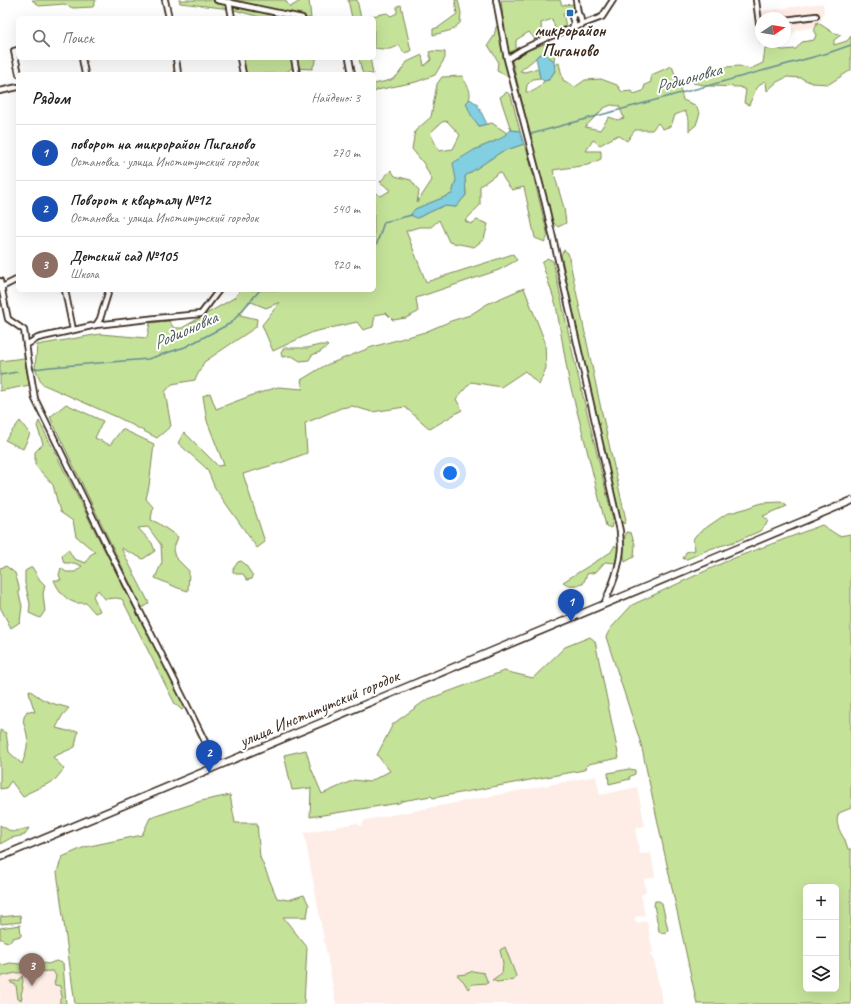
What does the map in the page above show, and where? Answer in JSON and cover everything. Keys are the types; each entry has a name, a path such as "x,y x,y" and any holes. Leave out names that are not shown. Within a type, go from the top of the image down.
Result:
{"street":[{"path":"165,0 168,16"},
{"path":"217,0 286,16"},
{"path":"496,0 510,72 545,203 620,531 620,560 613,585 604,604"},
{"path":"576,0 578,14 582,25"},
{"path":"507,59 523,49 546,38 602,18 614,0"},
{"path":"756,0 758,12"},
{"path":"229,2 232,16"},
{"path":"572,28 574,23 572,17 575,14 578,14"},
{"path":"791,19 816,16"},
{"path":"16,50 14,51 19,72"},
{"path":"82,60 85,72"},
{"path":"176,60 178,72"},
{"path":"240,60 243,72"},
{"path":"294,60 297,72"},
{"path":"349,60 352,72"},
{"path":"0,91 16,87"},
{"path":"1,287 16,280"},
{"path":"0,281 8,319 24,330 34,399 217,766"},
{"path":"65,292 73,330"},
{"path":"96,325 100,319 109,292"},
{"path":"26,344 38,338 96,325 202,314 218,292"},
{"name":"улица Институтский городок","path":"0,857 851,501"}],"shaded area":[{"path":"823,3 824,12 819,27 797,30 791,36 791,12 755,12"},
{"path":"596,776 600,795 637,787 645,826 635,828 640,854 651,853 655,877 644,879 646,891 641,895 645,915 635,917 636,923 647,921 653,953 650,953 651,957 653,957 663,1004 336,1004 304,833 356,823 361,826 365,820"},
{"path":"63,963 66,1004 0,1004 0,968"}],"green space":[{"path":"32,0 96,0 93,7 73,8 64,4 39,6"},
{"path":"179,0 285,0 290,7 302,0 309,0 311,16 256,16 231,9 180,3"},
{"path":"348,0 357,0 361,16 352,16"},
{"path":"455,0 458,0 461,13 460,23 452,30 433,35 433,29 439,27 457,14"},
{"path":"501,0 560,0 562,5 576,4 576,8 563,14 566,26 556,31 552,19 541,23 542,36 534,38 529,32 516,40 516,52 505,59 509,77 497,71 498,61 488,45 494,36 496,27 503,19"},
{"path":"401,5 411,51 404,53 399,45 390,49 376,48 376,16 372,16 387,13 391,16 397,13 397,6"},
{"path":"817,22 832,32 841,35 834,40 834,45 847,41 851,36 851,70 829,84 812,83 801,78 787,77 777,82 767,91 766,82 764,81 756,89 749,105 744,103 746,90 740,87 709,86 693,83 692,76 711,70 739,66 750,69 763,63 765,48 783,50 796,49 802,42 814,40 816,35 814,32"},
{"path":"550,42 555,49 554,61 545,54 541,54 520,71 525,72 538,68 540,78 533,79 527,85 526,92 534,91 544,81 549,80 555,71 554,65 559,63 563,80 575,87 585,80 601,79 617,85 622,92 632,91 634,94 643,91 645,85 651,82 651,75 672,66 683,100 695,105 700,113 696,125 689,131 689,120 685,111 675,115 671,126 663,129 658,123 652,130 635,130 627,141 618,135 600,145 593,140 586,151 601,151 601,159 588,165 553,170 564,208 566,223 558,227 552,221 512,60 529,50","holes":["611,105 619,106 624,118 618,120 609,117 600,130 585,127 604,108"]},
{"path":"429,52 445,52 445,58 435,75 416,82 376,91 376,84 391,80 397,76 407,62 422,55 424,66 431,60"},
{"path":"240,60 316,60 312,69 292,68 287,72 242,72"},
{"path":"359,60 370,60 373,72 362,72"},
{"path":"462,76 470,93 469,100 466,104 479,126 492,123 507,133 500,139 474,150 456,180 452,194 415,209 417,218 443,206 456,207 466,195 465,176 501,152 524,144 528,154 548,236 545,242 535,238 524,187 512,190 500,172 480,186 480,205 465,221 471,224 477,220 488,224 484,239 474,247 449,242 439,220 431,227 419,227 406,231 426,282 513,254 517,260 499,270 416,298 418,312 406,318 393,320 386,313 375,315 373,327 363,330 357,322 313,332 273,351 262,325 280,302 266,308 249,301 240,315 257,319 256,327 204,362 195,380 172,384 165,392 171,426 157,438 119,418 42,384 35,368 37,345 100,334 147,338 150,323 169,321 174,328 182,328 234,298 239,292 376,292 376,193 381,196 391,190 380,182 391,170 395,176 411,180 419,191 417,203 432,180 424,164 412,149 415,131 431,117 437,84 442,77","holes":["447,121 460,135 453,149 439,151 430,133 442,122"]},
{"path":"507,92 511,96 520,131 511,130 500,97"},
{"path":"564,250 568,253 626,520 624,524 618,518 561,255"},
{"path":"547,258 553,261 574,359 613,520 611,528 606,526 569,381 556,305 542,263"},
{"path":"524,288 545,342 546,368 539,385 525,371 501,387 471,382 456,399 462,410 430,429 405,407 372,412 352,406 341,408 305,423 307,453 243,474 265,542 257,548 215,488 207,469 178,443 184,432 218,466 224,465 207,421 203,396 210,393 216,409 278,387 303,389 301,380 324,366 372,347 425,332 470,315 487,304"},
{"path":"320,345 328,346 320,352 312,355 309,360 300,361 292,356 282,357 281,353 284,348 307,348"},
{"path":"24,358 30,385 0,391 0,361"},
{"path":"66,404 103,421 95,438 110,445 122,429 154,444 146,499 153,507 151,520 178,537 173,550 175,557 189,571 188,591 155,578 162,562 161,545 148,527 138,528 152,543 155,551 143,559 121,548 149,603 142,608 50,417"},
{"path":"20,421 30,434 23,449 5,440"},
{"path":"39,421 185,706 182,710 175,704 122,599 105,599 98,590 93,596 100,611 95,613 86,603 76,603 68,600 62,594 54,580 61,580 59,575 61,568 66,572 75,572 82,566 74,563 64,563 62,556 68,549 74,559 86,563 90,555 95,552 76,536 73,521 60,512 53,485 35,465 35,452 43,444 37,426"},
{"path":"781,502 787,506 763,516 768,520 766,525 760,531 737,541 710,549 687,559 683,559 686,552 695,550 693,539 697,534 726,514 761,503"},
{"path":"822,525 839,536 851,534 851,808 839,813 837,823 848,849 851,849 851,1004 697,1004 641,744 606,637 610,629 632,605 729,560"},
{"path":"627,532 631,533 635,544 634,557 625,562 623,547"},
{"path":"615,545 618,549 616,563 605,562 596,572 587,574 583,584 570,585 563,582 611,552"},
{"path":"241,561 245,564 253,576 252,579 247,580 243,574 236,574 233,572 233,569 238,562"},
{"path":"6,566 15,573 22,606 20,622 11,628 0,607 0,568"},
{"path":"32,567 45,585 43,594 45,611 40,618 29,613 30,604 25,583 25,571"},
{"path":"590,637 595,641 619,758 588,764 584,770 433,798 431,796 402,801 399,803 310,817 311,788 292,790 284,755 306,750 311,768 322,794 354,780 369,782 390,771 377,755 393,724 426,700 504,671 533,678 565,647"},
{"path":"29,690 42,699 69,708 62,716 56,728 68,731 78,731 75,747 53,757 64,769 54,781 28,793 23,797 11,781 6,788 0,789 0,730 6,733 9,752 22,764 27,742 24,718 27,711 35,712"},
{"path":"629,769 635,770 635,774 629,777 630,779 609,784 608,773"},
{"path":"230,795 235,823 257,823 260,857 277,898 288,900 304,895 309,905 307,917 283,917 307,947 304,1004 75,1004 57,872 62,857 85,847 142,835 150,818 201,801"},
{"path":"0,825 12,832 29,828 25,835 11,838 0,844"},
{"path":"655,901 662,903 668,930 666,932 662,933 659,931 654,905"},
{"path":"20,915 21,922 1,924 0,917"},
{"path":"20,925 21,936 13,938 10,942 0,939 0,928"},
{"path":"505,947 516,976 514,980 497,982 492,980 502,973 503,963 500,950"},
{"path":"28,959 35,963 39,962 48,964 56,961 63,963 66,1004 59,1004 62,997 60,986 55,985 54,983 56,976 53,971 19,973 0,977 0,963 3,965 10,963 20,964"},
{"path":"473,971 484,973 488,983 473,984 468,989 457,975 466,974"},
{"path":"22,976 23,988 21,994 22,999 20,1000 18,999 16,985 11,983 11,981 18,981"}],"water":[{"path":"541,54 545,54 554,61 555,71 548,80 544,81 540,78 536,57"},
{"path":"470,99 477,104 487,124 479,126 471,115 466,103"},
{"path":"511,130 520,131 524,144 501,152 465,176 466,195 456,207 443,206 417,218 410,215 415,209 452,194 456,180 453,163 474,150 500,139"}],"waterway":[{"name":"Родионовка","path":"531,134 828,53 851,45"},
{"name":"Родионовка","path":"376,246 384,222 412,215"},
{"name":"Родионовка","path":"34,369 148,359 185,347 231,323 258,292"},
{"name":"Родионовка","path":"0,375 17,372"}],"place":[{"name":"микрорайон Пиганово","path":"570,13"},
{"name":"поворот на микрорайон Пиганово","path":"571,622"},
{"name":"Поворот к кварталу №12","path":"209,773"},
{"name":"Детский сад №105","path":"32,986"}]}
